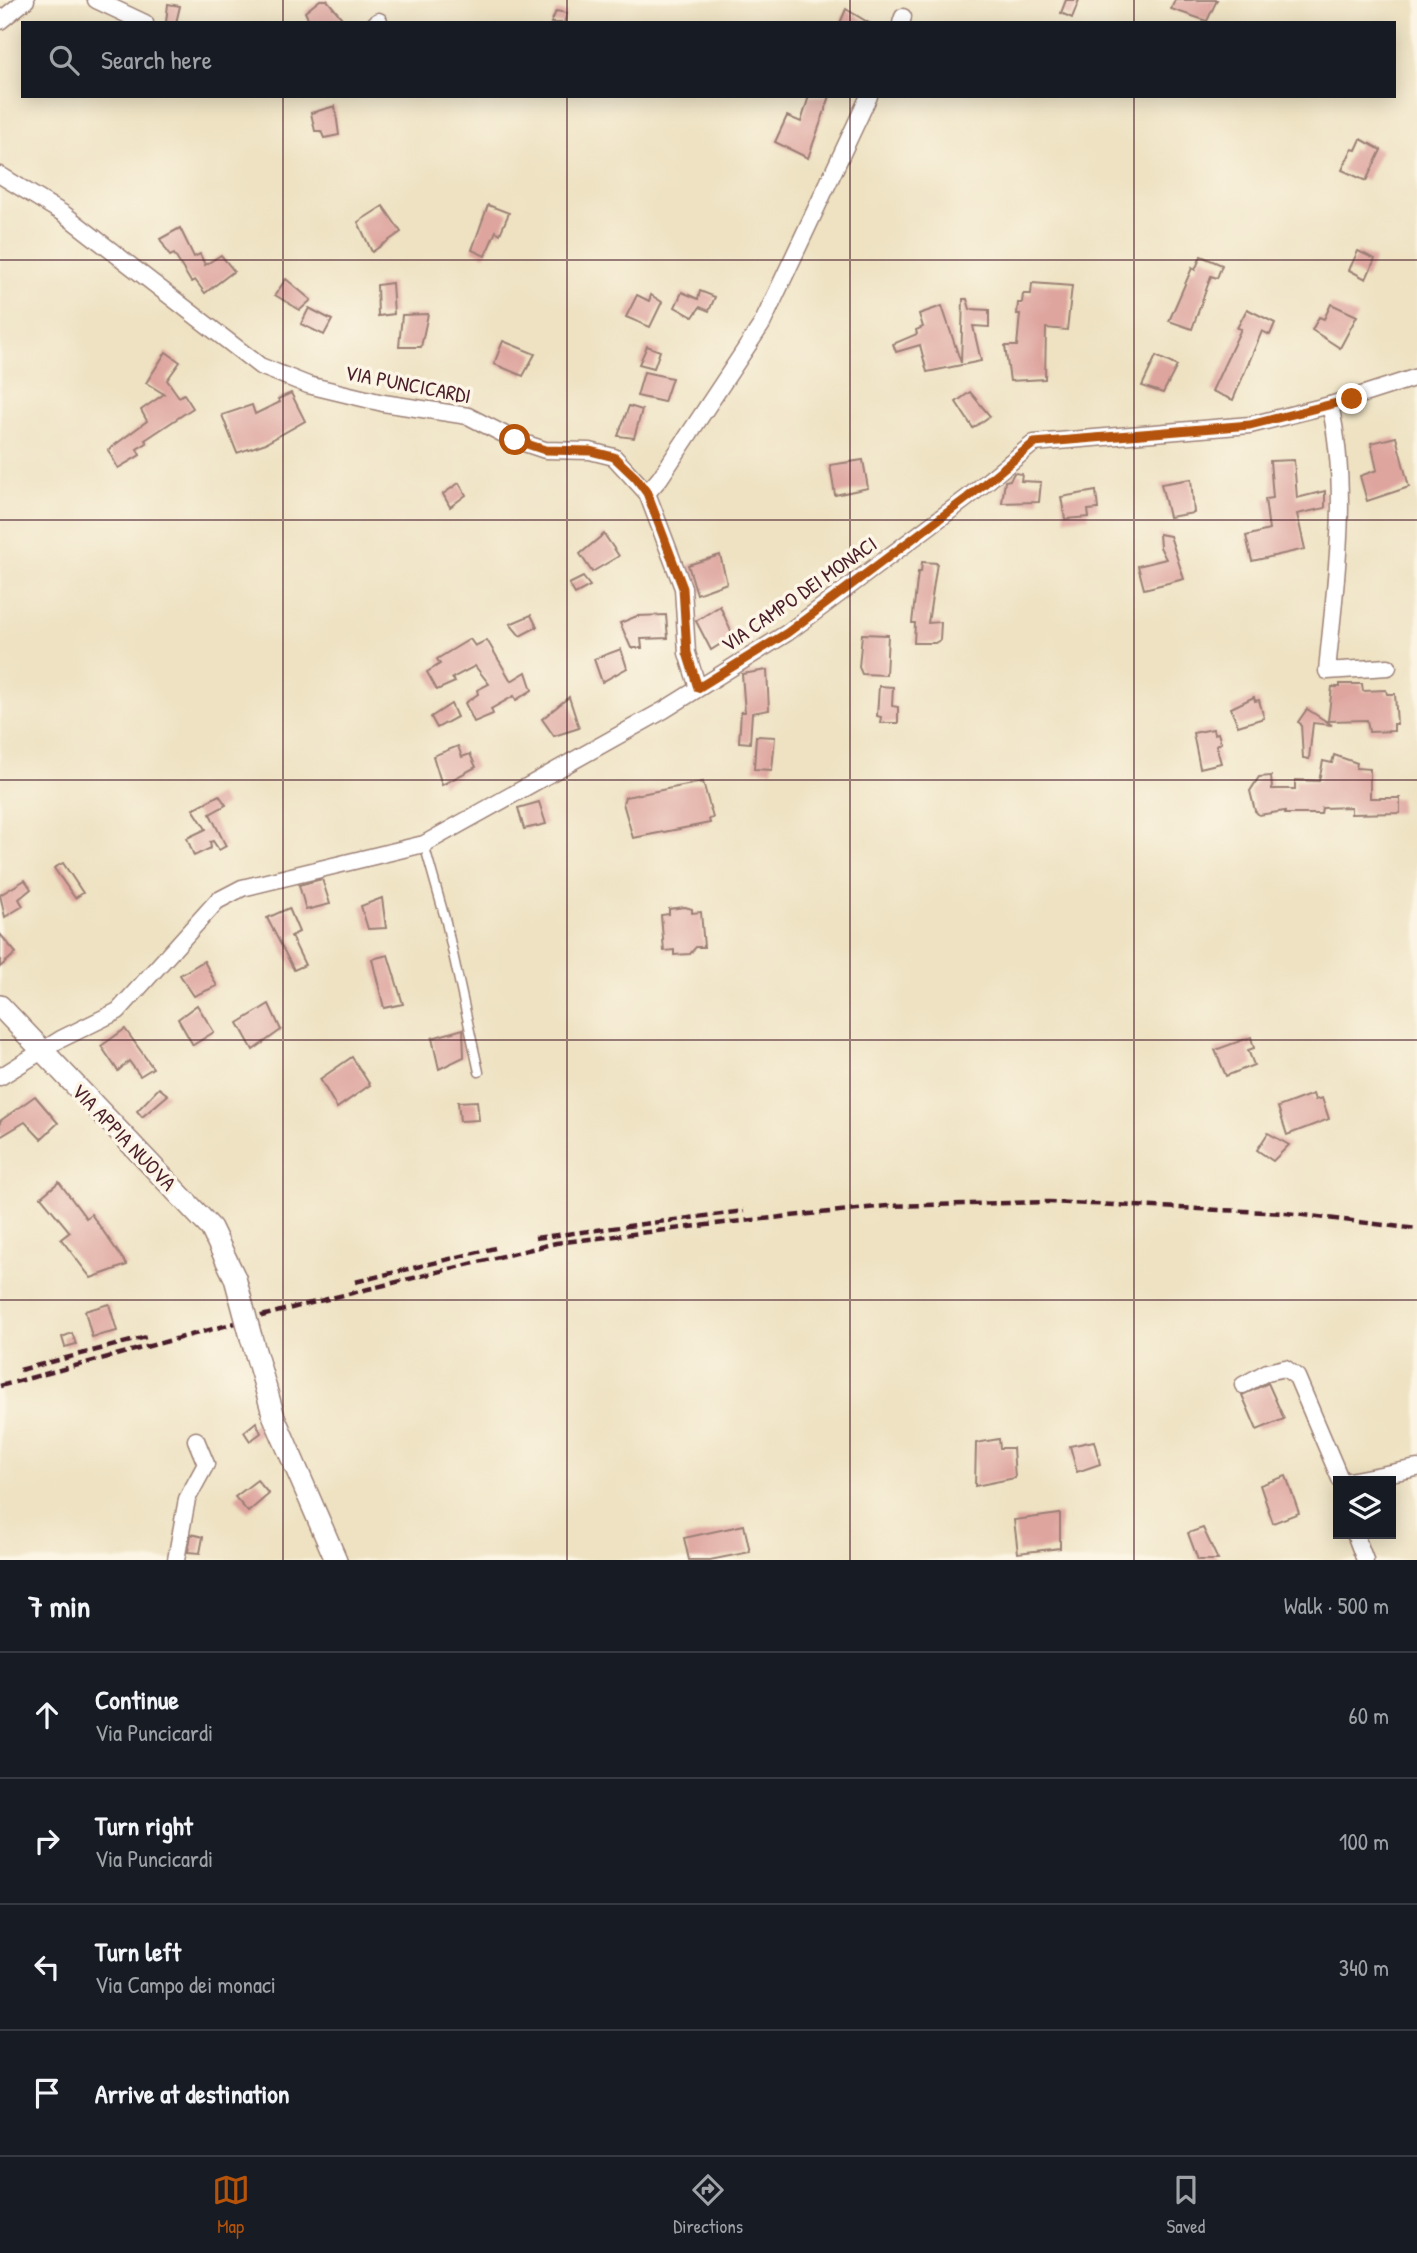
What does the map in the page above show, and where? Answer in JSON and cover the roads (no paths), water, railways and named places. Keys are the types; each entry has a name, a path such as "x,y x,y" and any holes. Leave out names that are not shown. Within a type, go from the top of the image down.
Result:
{"street":[{"path":"0,21 26,0"},
{"path":"96,0 141,21"},
{"path":"647,493 675,457 762,324 868,98"},
{"name":"VIA PUNCICARDI","path":"0,175 64,215 260,366 308,385 383,403 468,416 515,440 545,450 590,451 614,457 647,493 683,588 687,653 698,688"},
{"name":"VIA CAMPO DEI MONACI","path":"0,1077 61,1039 118,1011 217,901 242,888 424,844 698,688 787,633 967,498 1034,443 1250,425 1330,405 1417,377"},
{"path":"1330,405 1337,434 1340,506 1327,671 1388,667"},
{"name":"VIA APPIA NUOVA","path":"0,1006 211,1228 235,1278 274,1417 335,1560"},
{"path":"1243,1385 1267,1372 1285,1368 1297,1377 1339,1476"},
{"path":"176,1560 187,1499 206,1464 196,1440"},
{"path":"1375,1476 1417,1468"},
{"path":"1357,1539 1365,1560"}],"lane":[{"path":"424,844 446,922 479,1072"}],"railway":[{"path":"0,1386 299,1306 556,1243 724,1223 887,1206 1049,1202 1286,1213 1417,1229"},
{"path":"535,1238 744,1211"},
{"path":"355,1282 495,1248"},
{"path":"20,1370 146,1337"}]}
